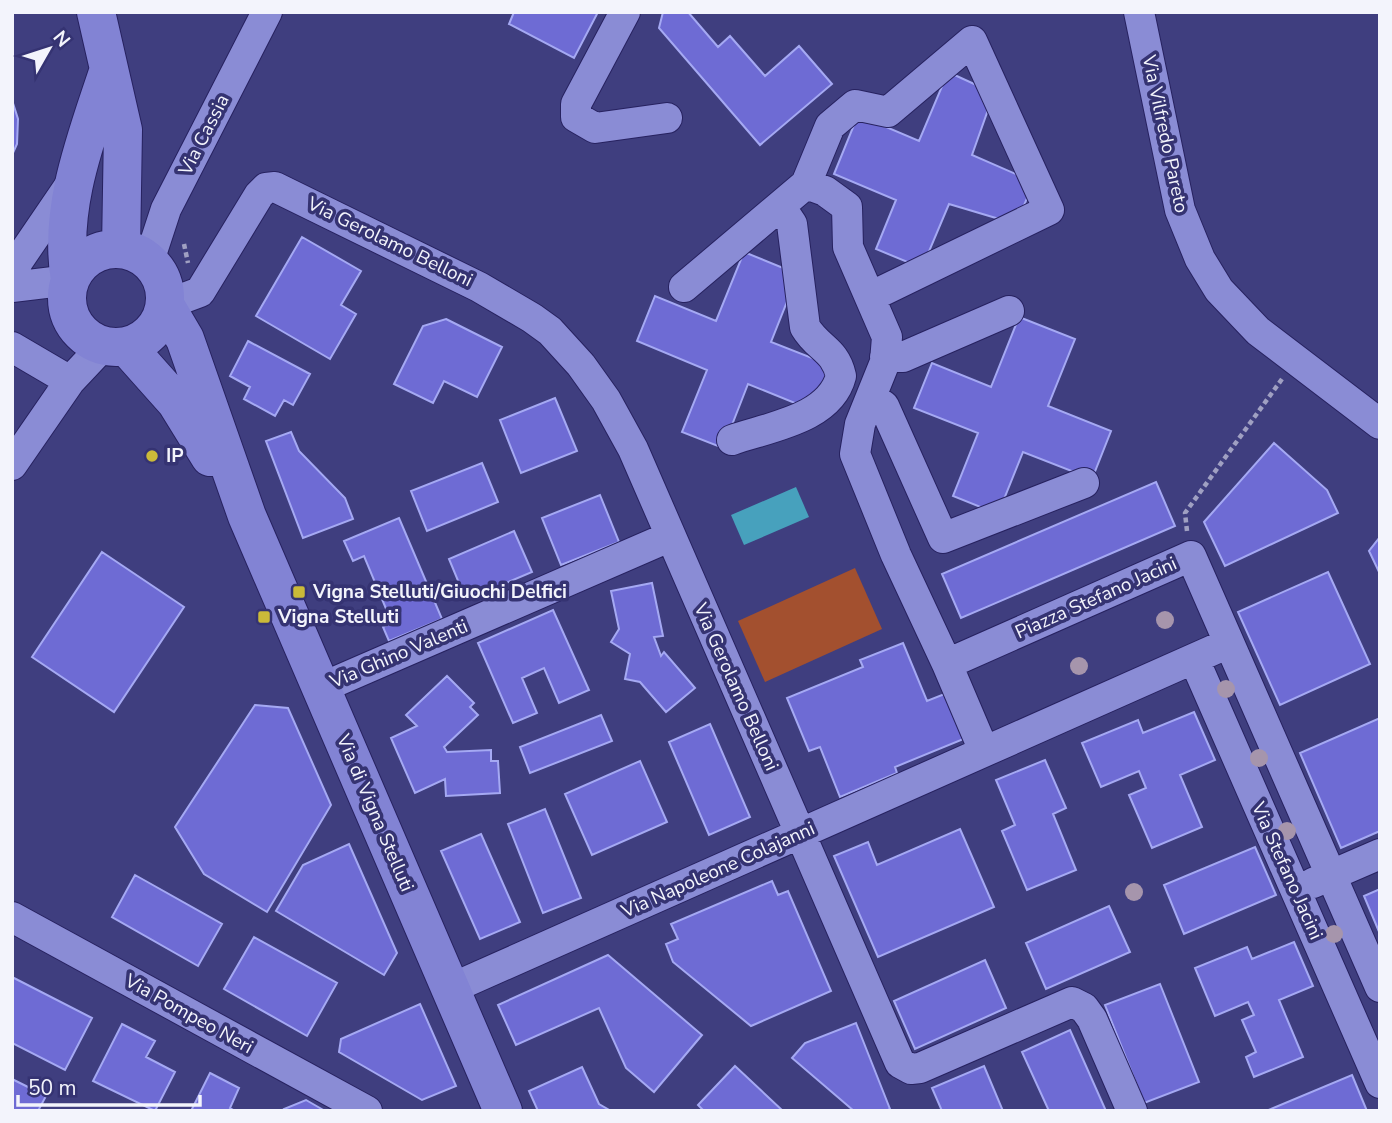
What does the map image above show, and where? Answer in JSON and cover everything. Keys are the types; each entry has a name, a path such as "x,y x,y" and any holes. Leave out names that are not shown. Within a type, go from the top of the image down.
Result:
{"main road":[{"path":"96,12 123,130 135,255"},
{"path":"70,280 83,262 97,252 135,255 163,281 165,305 155,328 115,347 80,331 71,319 67,293 70,280 66,243 74,178 108,72"},
{"name":"Via di Vigna Stelluti","path":"165,305 185,339 247,516 503,1111"},
{"name":"Via di Vigna Stelluti","path":"115,347 176,402 247,516"}],"street":[{"name":"Via Cassia","path":"135,255 166,209 267,12"},
{"path":"625,12 576,104 576,117 595,128 667,118"},
{"name":"Via Vilfredo Pareto","path":"1139,12 1180,210 1188,235 1219,290 1258,331 1295,362 1380,424"},
{"path":"684,286 806,184 830,126 855,104 888,112 972,41 1049,210 870,297"},
{"path":"12,270 74,178"},
{"path":"806,184 825,191 847,207 848,247 887,337 886,358 856,440 858,463 984,751 1229,643"},
{"name":"Via Gerolamo Belloni","path":"165,305 200,292 266,188 283,190 479,287 550,331 581,365 623,429 900,1063 911,1069 920,1068 1072,1002 1084,1008 1092,1019 1132,1111"},
{"path":"732,440 815,410 832,399 841,376 833,354 815,340 805,327 792,224 780,206"},
{"path":"12,287 70,280"},
{"path":"886,358 903,357 1009,311"},
{"path":"12,347 63,390"},
{"path":"12,465 63,390 115,347"},
{"path":"871,397 884,406 943,538 1084,483"},
{"name":"Via Ghino Valenti","path":"321,688 669,537"},
{"name":"Piazza Stefano Jacini","path":"947,664 1191,556 1229,643"},
{"name":"Via Stefano Jacini","path":"1229,643 1380,987"},
{"name":"Via Stefano Jacini","path":"1194,659 1380,1083"},
{"name":"Via Napoleone Colajanni","path":"450,989 984,751"},
{"path":"1295,890 1380,853"},
{"name":"Via Pompeo Neri","path":"12,917 367,1111"}],"path":[{"path":"1185,513 1295,362"}],"shaded area":[{"path":"855,568 882,629 765,682 738,621"}],"water":[{"path":"796,487 809,517 744,545 731,515"}],"building":[{"path":"514,12 598,12 574,58 509,24"},
{"path":"663,12 688,12 718,47 730,36 765,76 799,46 832,84 760,145 659,28"},
{"path":"948,72 994,93 972,155 1034,182 1016,224 949,204 922,268 876,249 896,200 834,174 858,115 919,141"},
{"path":"12,100 18,119 17,144 12,155"},
{"path":"302,237 361,271 341,305 356,314 330,359 256,316"},
{"path":"744,252 798,274 771,342 830,365 812,410 748,384 723,448 682,432 707,370 637,341 655,296 716,321"},
{"path":"1019,317 1075,339 1048,406 1111,431 1092,479 1023,452 998,514 953,496 978,433 914,408 932,363 991,387"},
{"path":"446,319 502,347 477,397 444,381 433,403 394,384 423,326"},
{"path":"248,341 310,374 293,405 284,400 275,416 244,399 250,387 230,376"},
{"path":"555,398 577,451 521,473 500,420"},
{"path":"291,432 299,451 345,498 353,519 303,538 266,441"},
{"path":"1274,443 1327,490 1338,513 1225,566 1204,522"},
{"path":"482,463 498,502 427,531 411,491"},
{"path":"1156,482 1175,526 961,618 942,574"},
{"path":"600,495 619,542 561,565 542,518"},
{"path":"399,518 442,619 389,641 383,627 392,623 364,556 353,561 344,541"},
{"path":"514,531 532,572 466,600 449,559"},
{"path":"1380,537 1380,574 1369,551"},
{"path":"102,552 184,607 114,712 32,657"},
{"path":"1328,572 1370,664 1280,705 1238,612"},
{"path":"652,583 663,636 654,637 661,656 664,652 695,688 666,712 640,682 625,679 630,654 611,642 619,629 611,591"},
{"path":"553,610 589,690 559,703 544,668 522,678 537,713 513,723 478,643"},
{"path":"903,643 927,701 947,693 966,738 895,767 897,773 840,797 820,747 809,751 787,698 863,667 860,660"},
{"path":"447,676 474,703 470,707 478,715 444,747 447,752 491,750 491,761 498,761 500,793 446,796 445,779 415,793 391,738 417,726 406,715"},
{"path":"255,705 288,708 331,805 267,912 204,874 175,827"},
{"path":"1194,712 1215,760 1180,775 1202,827 1152,848 1129,795 1146,788 1139,771 1101,787 1082,743 1138,720 1143,733"},
{"path":"601,715 612,741 530,773 520,747"},
{"path":"1380,718 1380,831 1341,848 1300,753"},
{"path":"710,724 750,817 709,835 669,742"},
{"path":"1045,760 1066,808 1053,814 1076,870 1027,890 1002,831 1015,825 996,780"},
{"path":"640,761 667,822 592,855 565,794"},
{"path":"545,809 581,898 543,913 508,824"},
{"path":"960,829 994,907 878,957 834,856 868,842 877,865"},
{"path":"481,834 520,922 480,939 441,851"},
{"path":"349,844 397,953 384,975 276,911 303,865"},
{"path":"1255,847 1276,895 1184,934 1164,885"},
{"path":"135,875 222,924 198,966 112,917"},
{"path":"772,881 778,895 788,891 831,991 751,1026 673,962 666,944 678,939 671,924"},
{"path":"1380,889 1380,934 1364,896"},
{"path":"1109,906 1130,952 1046,989 1026,943"},
{"path":"254,937 337,983 307,1036 224,989"},
{"path":"1294,942 1313,986 1279,1000 1303,1057 1254,1077 1246,1057 1256,1052 1242,1020 1254,1015 1248,1002 1215,1016 1195,968 1247,947 1252,959"},
{"path":"608,955 702,1035 654,1092 626,1068 599,1008 516,1045 498,1005"},
{"path":"985,960 1006,1008 915,1049 894,1001"},
{"path":"12,977 92,1018 65,1070 12,1043"},
{"path":"1160,984 1199,1082 1144,1103 1105,1005"},
{"path":"420,1004 456,1086 422,1100 339,1052 341,1039"},
{"path":"856,1023 890,1109 886,1111 854,1111 792,1058 805,1043"},
{"path":"122,1024 155,1041 146,1057 175,1072 155,1111 93,1081"},
{"path":"1070,1030 1106,1111 1049,1111 1022,1052"},
{"path":"735,1066 783,1111 704,1111 698,1105"},
{"path":"984,1066 1003,1111 942,1111 932,1088"},
{"path":"582,1067 599,1104 611,1111 538,1111 529,1091"},
{"path":"210,1073 239,1088 230,1108 235,1111 191,1111"},
{"path":"1352,1075 1367,1111 1266,1111"},
{"path":"12,1079 46,1096 38,1111 12,1111"},
{"path":"306,1100 325,1111 284,1109"}],"place":[{"name":"IP","path":"152,456"},
{"name":"Vigna Stelluti/Giuochi Delfici","path":"299,592"},
{"name":"Vigna Stelluti","path":"264,617"}]}
